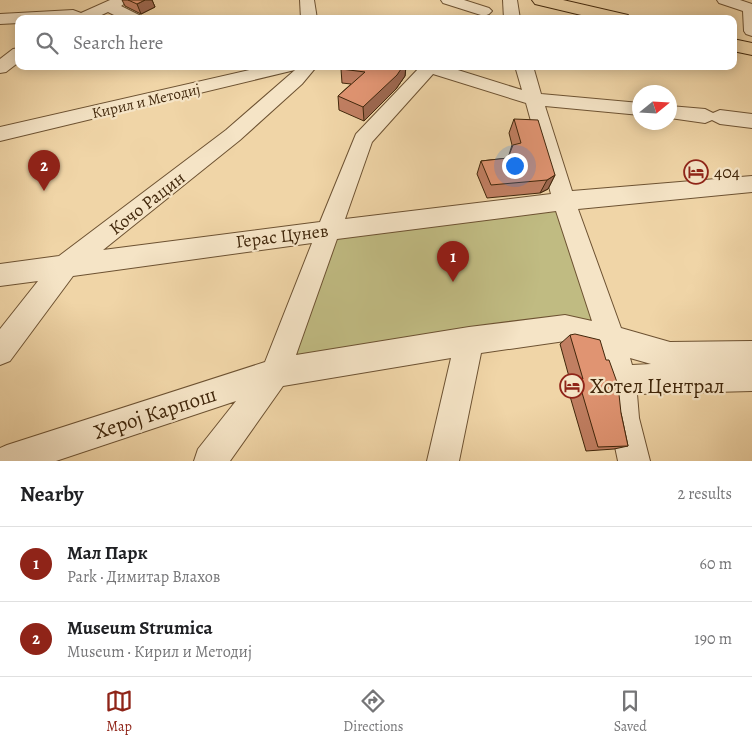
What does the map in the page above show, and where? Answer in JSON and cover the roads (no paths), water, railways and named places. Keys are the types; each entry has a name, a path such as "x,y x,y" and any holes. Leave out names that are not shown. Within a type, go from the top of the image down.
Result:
{"main road":[{"path":"541,0 605,15"},
{"path":"737,46 752,49"}],"street":[{"path":"307,0 308,15"},
{"path":"448,0 485,10"},
{"path":"510,0 512,15"},
{"path":"724,0 751,6 752,30"},
{"path":"89,15 117,4 130,15"},
{"path":"0,19 15,18"},
{"path":"0,68 15,56"},
{"name":"Кирил и Методиј","path":"0,134 274,70"},
{"name":"Кочо Рацин","path":"0,351 67,264 233,135 296,80 305,70"},
{"path":"210,461 275,373 363,139 425,70"},
{"path":"441,70 512,94 533,98 632,108"},
{"path":"525,70 564,201 607,325 621,380 624,418 634,461"},
{"path":"677,113 752,121"},
{"name":"Герас Цунев","path":"0,275 67,264 564,201 752,184"},
{"name":"Херој Карпош","path":"7,461 275,373 469,341 565,328 610,338 670,356 752,355"},
{"path":"443,461 469,341"},
{"path":"621,380 752,376"}],"place":[{"name":"404","path":"696,172"},
{"name":"Museum Strumica","path":"44,191"},
{"name":"Мал Парк","path":"453,282"},
{"name":"Хотел Централ","path":"572,386"}]}
